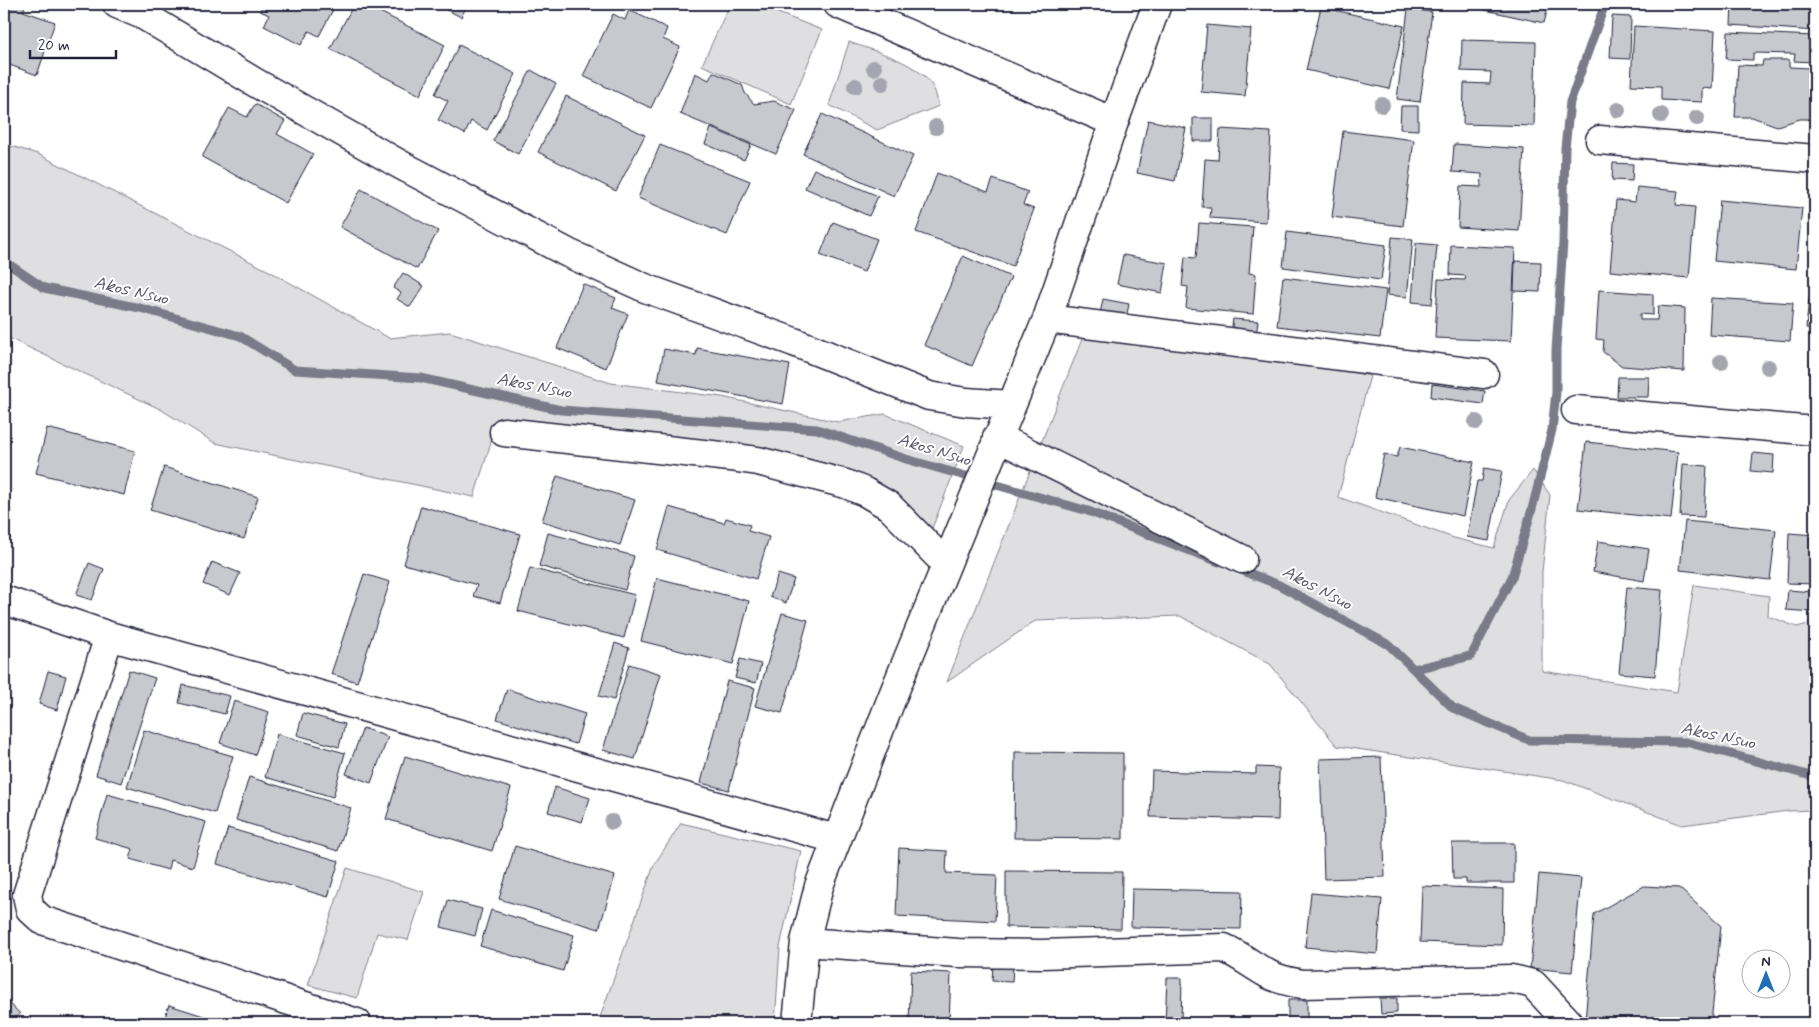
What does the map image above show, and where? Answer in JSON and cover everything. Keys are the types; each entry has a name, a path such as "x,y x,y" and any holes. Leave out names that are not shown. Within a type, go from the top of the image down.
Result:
{"street":[{"path":"117,4 143,15 256,83 401,165 568,253 645,288 794,342 929,396 966,402 1011,405"},
{"path":"838,4 1114,122"},
{"path":"797,1023 806,942 819,886 960,528 1047,319 1114,122 1157,4"},
{"path":"1600,140 1815,159"},
{"path":"1047,319 1484,374"},
{"path":"1576,410 1815,430"},
{"path":"504,432 758,461 846,484 865,492 888,506 946,564"},
{"path":"994,445 1242,559"},
{"path":"4,600 109,636 836,839"},
{"path":"109,636 27,895 30,909 42,920 357,1023"},
{"path":"806,942 958,953 1042,954 1224,948 1267,974 1302,984 1512,978 1533,984 1569,1023"}],"shaded area":[{"path":"730,4 755,4 822,30 791,104 702,65"},
{"path":"849,42 895,58 917,71 933,87 939,106 877,130 829,105"},
{"path":"4,144 38,154 269,271 389,338 450,332 611,383 722,397 838,422 885,414 964,446 931,531 900,498 497,423 474,497 215,443 160,409 4,336"},
{"path":"1086,329 1240,348 1370,376 1338,497 1454,538 1494,548 1509,500 1533,470 1550,495 1542,572 1542,671 1677,692 1694,585 1769,596 1768,616 1797,627 1815,622 1815,810 1788,811 1682,825 1563,780 1337,746 1270,664 1180,616 1035,621 947,682"},
{"path":"681,823 801,851 780,947 775,1023 598,1023 654,865"},
{"path":"347,868 424,892 408,940 377,933 357,998 308,985"}],"building":[{"path":"4,4 26,4 23,11 55,22 37,75 4,63"},
{"path":"263,4 336,4 319,36 309,31 301,45 264,26 269,15 260,11"},
{"path":"354,4 364,4 445,45 420,95 330,49"},
{"path":"435,4 468,4 461,17"},
{"path":"1458,4 1549,4 1544,23"},
{"path":"1732,4 1815,4 1815,31 1731,25"},
{"path":"1321,7 1404,26 1389,89 1306,70"},
{"path":"1408,9 1432,12 1420,102 1397,99"},
{"path":"629,10 667,28 663,39 680,47 651,108 583,76 613,14 625,20"},
{"path":"1612,16 1631,17 1630,59 1610,58"},
{"path":"1207,25 1251,29 1245,96 1201,92"},
{"path":"1634,26 1715,31 1712,89 1702,88 1702,102 1661,100 1661,86 1631,85"},
{"path":"1728,32 1814,36 1813,62 1794,61 1795,54 1753,53 1753,60 1726,59"},
{"path":"1462,40 1536,42 1534,126 1463,124 1464,83 1490,84 1491,72 1461,71"},
{"path":"459,45 516,74 487,130 471,121 465,134 438,120 448,101 435,94"},
{"path":"1763,60 1789,60 1789,67 1810,68 1811,119 1800,119 1777,126 1752,117 1735,117 1738,65 1762,66"},
{"path":"531,70 556,84 518,154 493,141"},
{"path":"713,72 742,85 745,93 754,104 774,101 796,110 776,154 680,114 695,73 709,80"},
{"path":"566,96 645,135 616,191 538,152"},
{"path":"255,104 285,121 277,134 313,154 286,203 202,157 229,108 247,117"},
{"path":"1401,106 1418,106 1418,130 1400,129"},
{"path":"822,114 913,156 894,196 803,154"},
{"path":"1193,118 1213,118 1213,141 1193,141"},
{"path":"1148,120 1186,128 1175,181 1137,173"},
{"path":"711,128 751,145 744,160 705,144"},
{"path":"1220,129 1271,132 1266,222 1210,218 1211,207 1202,207 1205,159 1218,160"},
{"path":"1343,131 1414,140 1403,226 1332,217"},
{"path":"1454,144 1524,149 1519,231 1458,227 1460,186 1481,187 1482,174 1452,172"},
{"path":"660,145 750,181 727,235 638,198"},
{"path":"1613,163 1633,164 1632,181 1612,180"},
{"path":"814,169 878,196 869,216 805,188"},
{"path":"937,173 988,192 993,179 1028,192 1023,205 1034,209 1013,266 916,232"},
{"path":"1637,187 1678,191 1676,205 1695,207 1689,278 1610,271 1616,200 1635,202"},
{"path":"361,189 438,231 417,269 340,227"},
{"path":"1720,200 1802,208 1796,269 1714,261"},
{"path":"833,222 877,239 864,272 820,255"},
{"path":"1199,223 1253,227 1249,273 1256,274 1253,314 1186,308 1188,287 1182,286 1185,257 1196,258"},
{"path":"1287,232 1386,245 1381,280 1283,267"},
{"path":"1392,237 1413,239 1407,297 1387,295"},
{"path":"1416,243 1437,245 1432,304 1412,302"},
{"path":"1451,245 1515,248 1511,341 1435,338 1438,279 1465,280 1466,276 1450,275"},
{"path":"1123,255 1167,263 1162,293 1117,284"},
{"path":"963,256 1011,277 972,366 924,345"},
{"path":"1515,261 1541,262 1540,292 1514,291"},
{"path":"403,273 424,286 410,307 397,299 401,293 393,288"},
{"path":"1283,277 1386,290 1380,338 1277,326"},
{"path":"583,284 616,298 612,308 628,314 606,368 557,348"},
{"path":"1599,290 1653,294 1653,315 1640,314 1640,320 1657,320 1658,306 1685,308 1684,371 1622,366 1603,352 1604,340 1596,339"},
{"path":"1711,298 1793,303 1790,341 1709,335"},
{"path":"1103,299 1129,304 1126,319 1100,314"},
{"path":"1809,299 1815,300 1815,329 1806,328"},
{"path":"1233,319 1258,321 1255,344 1230,341"},
{"path":"1815,333 1815,367 1810,366"},
{"path":"697,348 790,365 783,404 658,381 664,349 696,355"},
{"path":"1618,377 1649,377 1648,397 1617,397"},
{"path":"1432,384 1485,391 1483,404 1431,397"},
{"path":"47,428 135,451 124,495 36,473"},
{"path":"1586,442 1678,452 1671,519 1578,509"},
{"path":"1400,447 1474,462 1463,516 1375,497 1384,454 1397,457"},
{"path":"1753,453 1774,455 1773,473 1751,471"},
{"path":"1683,464 1707,466 1704,517 1680,516"},
{"path":"164,467 258,497 244,539 150,510"},
{"path":"1484,468 1502,471 1489,541 1467,537 1477,481 1482,481"},
{"path":"557,476 635,500 620,545 542,521"},
{"path":"421,506 520,534 500,603 473,596 477,585 404,564"},
{"path":"669,507 724,523 726,518 750,525 748,531 769,537 756,579 657,550"},
{"path":"1685,521 1776,530 1770,580 1680,570"},
{"path":"548,533 634,556 625,590 539,566"},
{"path":"1789,533 1815,535 1815,584 1787,583"},
{"path":"1598,541 1649,549 1644,581 1593,572"},
{"path":"212,562 240,573 230,595 203,584"},
{"path":"89,563 104,569 92,600 76,595"},
{"path":"530,568 635,595 624,638 518,611"},
{"path":"364,574 390,582 357,682 331,674"},
{"path":"778,574 794,579 786,603 770,597"},
{"path":"657,578 749,601 733,664 641,641"},
{"path":"1627,587 1662,590 1655,676 1619,673"},
{"path":"1788,590 1813,592 1812,612 1786,610"},
{"path":"782,613 808,620 782,713 755,706"},
{"path":"615,643 629,648 614,700 599,696"},
{"path":"740,659 761,664 756,683 735,678"},
{"path":"629,664 661,674 635,759 603,750"},
{"path":"129,670 155,678 121,783 96,775"},
{"path":"48,671 66,676 57,710 39,704"},
{"path":"727,681 755,688 729,790 701,783"},
{"path":"183,685 230,696 225,714 179,703"},
{"path":"507,689 585,714 576,744 497,719"},
{"path":"234,701 269,712 255,755 220,743"},
{"path":"303,713 345,724 339,747 297,735"},
{"path":"363,728 388,737 371,783 346,774"},
{"path":"144,730 233,756 215,813 127,787"},
{"path":"277,734 345,753 333,797 265,777"},
{"path":"1015,752 1123,753 1123,839 1014,838"},
{"path":"405,756 511,788 492,851 386,819"},
{"path":"1381,757 1385,877 1324,879 1320,759"},
{"path":"1256,767 1279,768 1278,820 1150,817 1152,771 1256,774"},
{"path":"249,777 351,808 338,851 236,820"},
{"path":"555,787 590,798 582,822 548,812"},
{"path":"107,794 206,822 193,867 170,860 168,870 130,859 133,849 95,838"},
{"path":"228,828 339,861 328,897 217,864"},
{"path":"1452,843 1514,843 1514,883 1466,883 1466,879 1453,879"},
{"path":"515,846 615,876 599,929 499,899"},
{"path":"899,848 947,851 946,873 997,875 995,921 896,916"},
{"path":"1006,871 1122,872 1121,929 1006,927"},
{"path":"1539,874 1581,878 1572,972 1530,968"},
{"path":"1422,886 1503,889 1502,945 1420,942"},
{"path":"1644,886 1679,888 1721,926 1711,1023 1585,1022 1594,914"},
{"path":"1132,889 1242,891 1241,929 1131,927"},
{"path":"1311,893 1382,899 1377,954 1305,947"},
{"path":"448,900 482,909 475,936 441,927"},
{"path":"491,910 574,935 563,971 480,946"},
{"path":"993,965 1013,966 1012,982 992,981"},
{"path":"911,971 951,973 949,1023 909,1023"},
{"path":"1167,978 1182,978 1181,1023 1165,1023"},
{"path":"4,997 20,1014 10,1023 4,1023"},
{"path":"1380,998 1397,998 1397,1013 1381,1014"},
{"path":"1288,1000 1307,1000 1307,1023 1288,1023"},
{"path":"169,1005 226,1023 163,1023"}],"waterway":[{"path":"1414,669 1471,656 1512,577 1532,509 1552,430 1556,392 1556,350 1563,242 1565,148 1570,102 1605,4"},
{"name":"Akos Nsuo","path":"4,261 44,288 140,308 240,336 295,370 421,378 561,410 817,429 906,459 1088,511 1219,562"},
{"name":"Akos Nsuo","path":"1236,568 1279,585 1389,645 1453,708 1529,740 1686,742 1815,777"}]}
